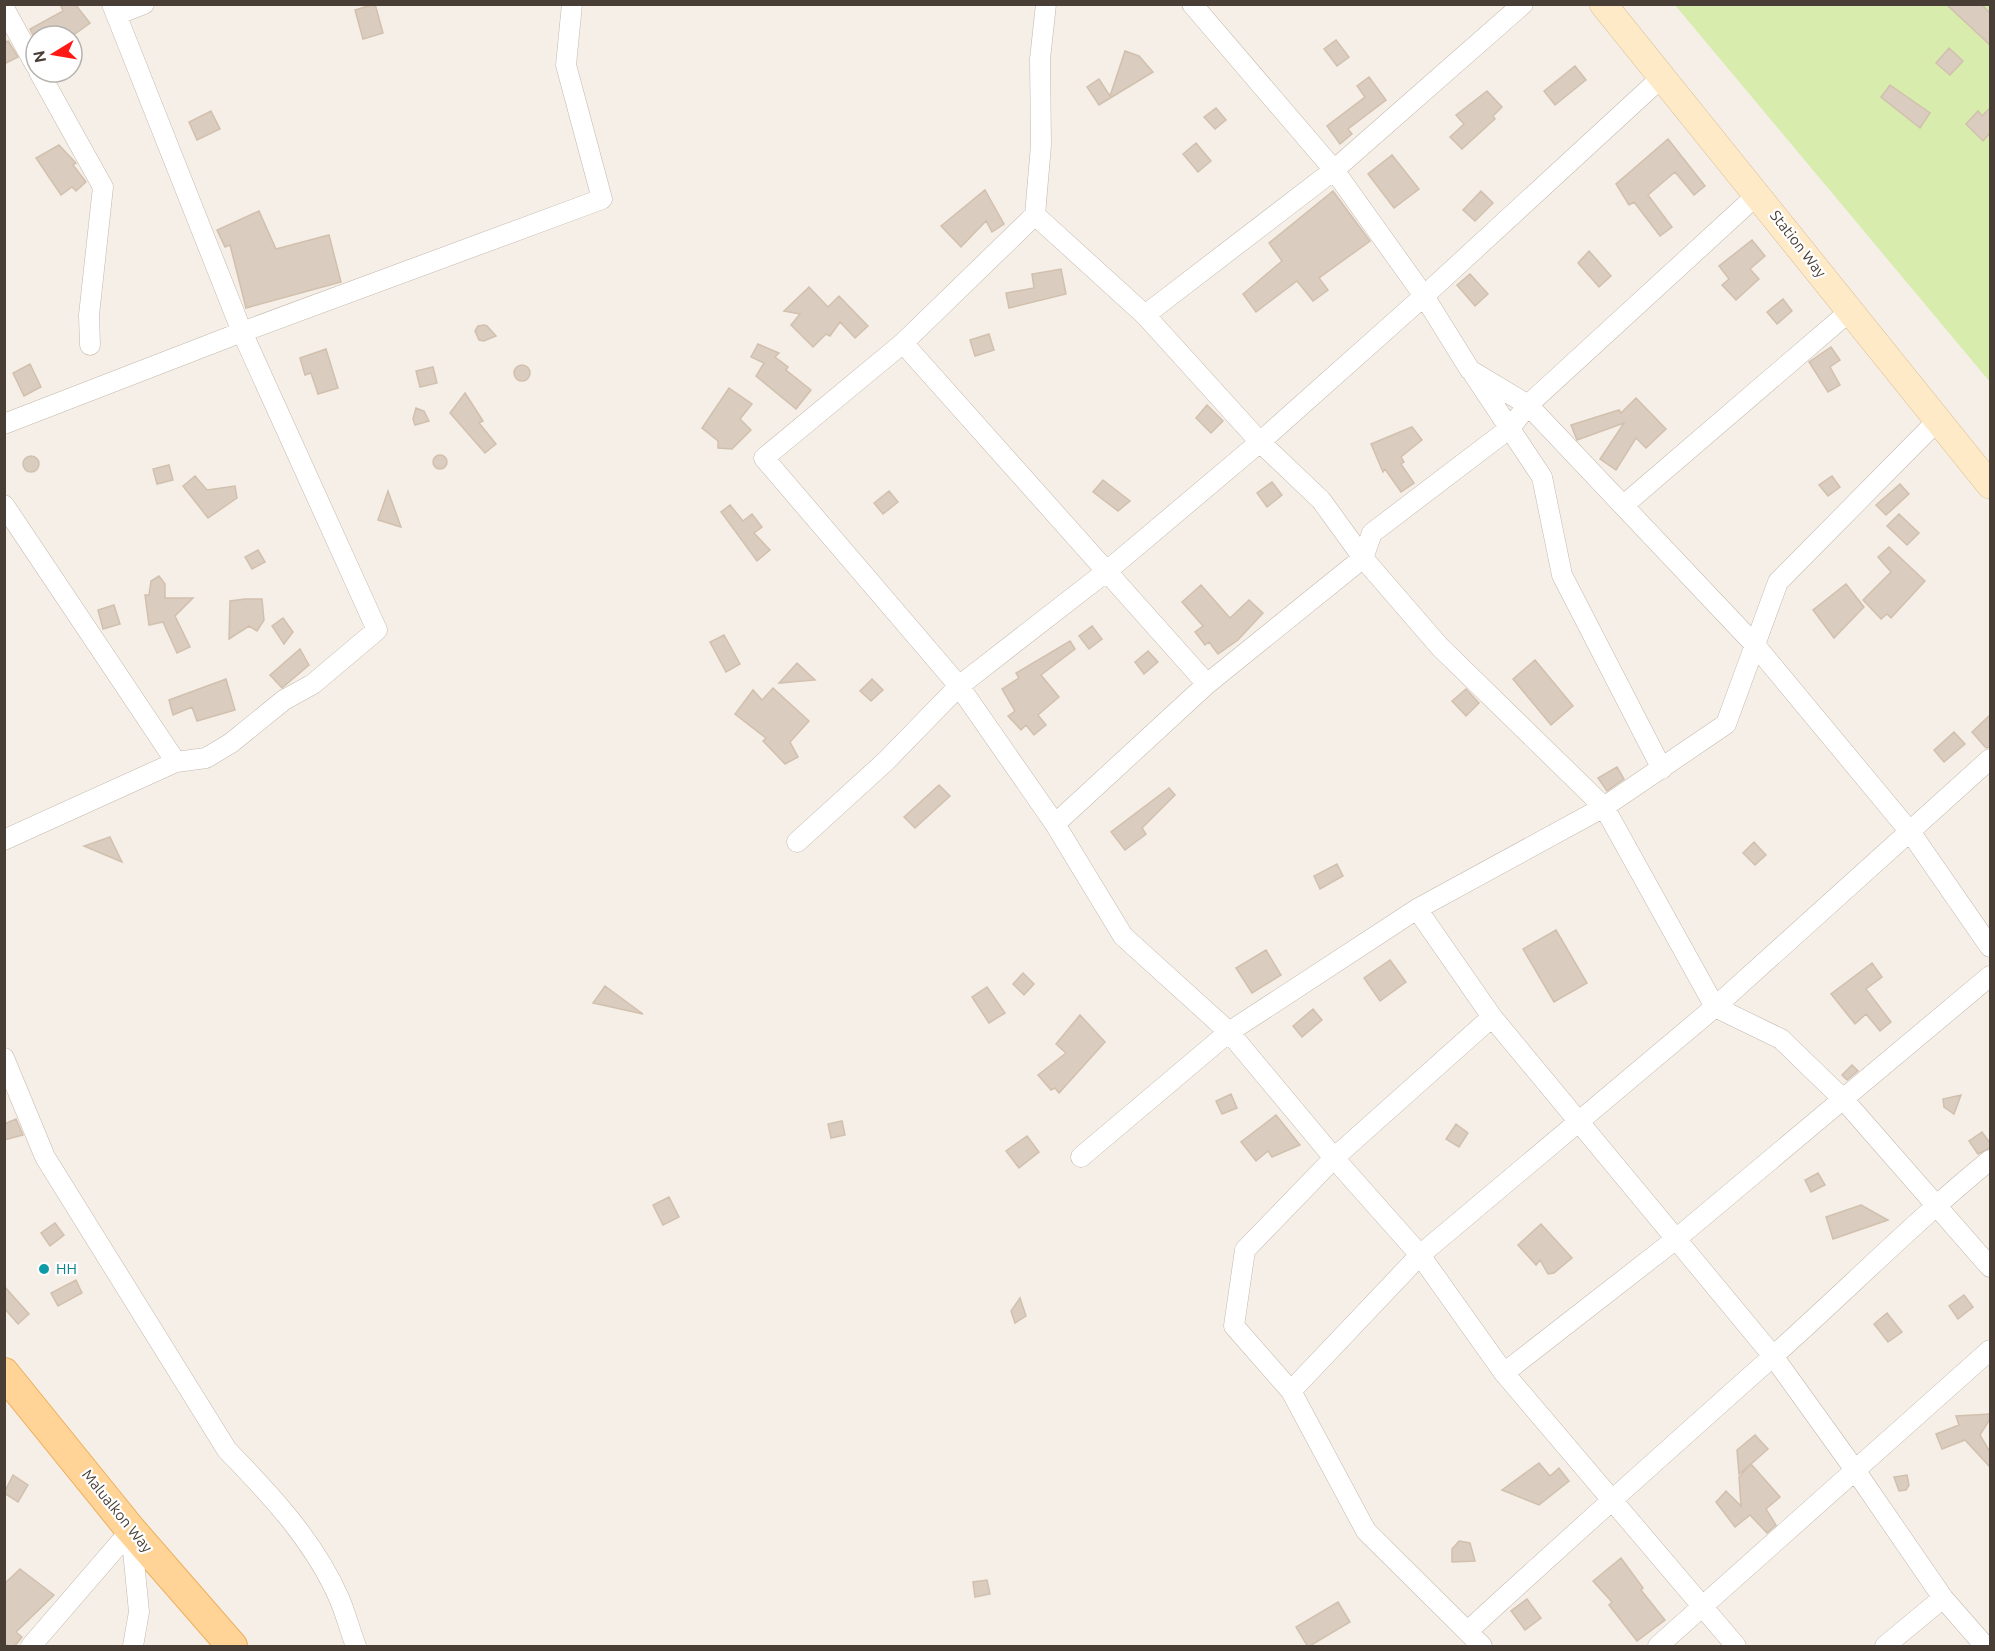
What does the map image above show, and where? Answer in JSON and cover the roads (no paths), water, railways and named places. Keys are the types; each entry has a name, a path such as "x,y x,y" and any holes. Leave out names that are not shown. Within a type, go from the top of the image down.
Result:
{"main road":[{"name":"Station Way","path":"1603,4 1990,485"},
{"name":"Malualkon Way","path":"4,1373 131,1530 232,1647"}],"street":[{"path":"4,840 176,762 206,758 231,743 284,700 313,684 377,630 242,332 114,10 144,4"},
{"path":"4,424 242,332 602,199 566,66 572,4"},
{"path":"1046,4 1040,59 1041,145 1035,215 903,343 764,458 959,687 1055,824 1123,936 1229,1032 1334,1158 1420,1255 1504,1373 1737,1647"},
{"path":"1192,4 1334,170 1424,296 1470,370 1542,477 1562,575 1662,769"},
{"path":"1145,315 1334,170 1523,4"},
{"path":"4,8 24,44"},
{"path":"797,842 886,761 959,687 1107,571 1260,442 1424,296 1662,77"},
{"path":"46,84 103,187 89,315 90,345"},
{"path":"1055,824 1207,684 1363,558 1372,533 1510,428 1528,405 1758,194"},
{"path":"1035,215 1145,315 1260,442 1321,500 1363,558 1440,647 1604,807 1715,1007 1781,1039 1844,1100 1990,1267"},
{"path":"1625,504 1850,310"},
{"path":"903,343 1207,684"},
{"path":"1470,370 1528,405 1625,504 1755,645 1911,832 1990,947"},
{"path":"1081,1157 1229,1032 1417,909 1604,807 1726,724 1778,582 1937,421"},
{"path":"4,505 176,762"},
{"path":"1291,1391 1420,1255 1715,1007 1990,759"},
{"path":"1417,909 1492,1017 1773,1356 1856,1470 1943,1598 1985,1647"},
{"path":"1504,1373 1676,1239 1990,976"},
{"path":"1482,1647 1366,1531 1291,1391 1234,1326 1245,1250 1334,1158 1492,1017"},
{"path":"4,1058 45,1156 227,1450 261,1485 301,1533 339,1598 356,1647"},
{"path":"1468,1631 1611,1499 1773,1356 1935,1205 1990,1160"},
{"path":"1658,1647 1702,1605 1990,1350"},
{"path":"31,1647 131,1530"},
{"path":"131,1530 139,1612 133,1647"},
{"path":"1885,1647 1943,1598"}],"place":[{"name":"HH","path":"44,1269"}]}
